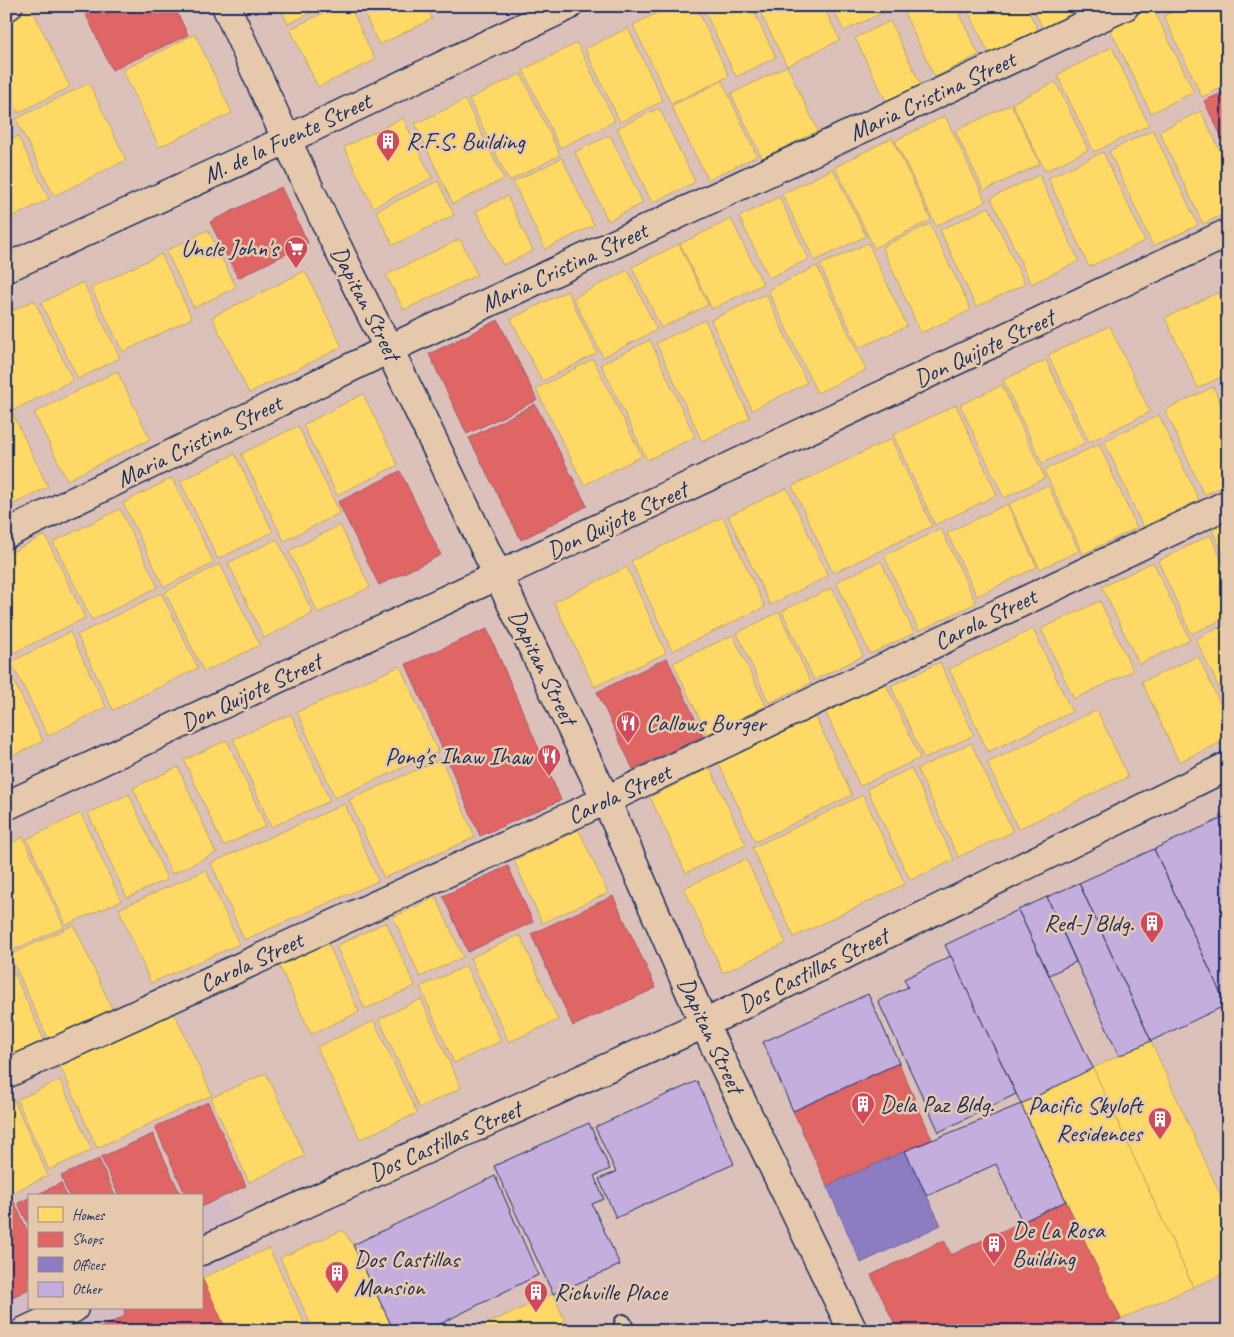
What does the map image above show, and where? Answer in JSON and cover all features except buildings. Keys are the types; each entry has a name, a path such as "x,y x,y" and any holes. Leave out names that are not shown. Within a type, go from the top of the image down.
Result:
{"street":[{"name":"Dapitan Street","path":"226,6 286,140 606,800 704,1024 854,1331"},
{"name":"M. de la Fuente Street","path":"6,268 286,140 568,6"},
{"name":"Maria Cristina Street","path":"6,534 389,349 1125,6"},
{"name":"Don Quijote Street","path":"6,806 1228,233"},
{"name":"Carola Street","path":"6,1074 606,800 1228,504"},
{"name":"Dos Castillas Street","path":"202,1251 704,1024 1228,766"},
{"path":"25,1331 70,1310"}],"shaded area":[{"path":"217,1182 263,1281 202,1309 202,1195"},
{"path":"28,1270 28,1310 200,1310 154,1331 6,1331 6,1281"}],"place":[{"name":"R.F.S. Building","path":"388,162"},
{"name":"Uncle John's","path":"296,269"},
{"name":"Callows Burger","path":"628,744"},
{"name":"Pong's Ihaw Ihaw","path":"549,777"},
{"name":"Red-J Bldg.","path":"1152,944"},
{"name":"Dela Paz Bldg.","path":"863,1125"},
{"name":"Pacific Skyloft Residences","path":"1160,1140"},
{"name":"De La Rosa Building","path":"994,1265"},
{"name":"Dos Castillas Mansion","path":"337,1294"},
{"name":"Richville Place","path":"536,1313"}]}
